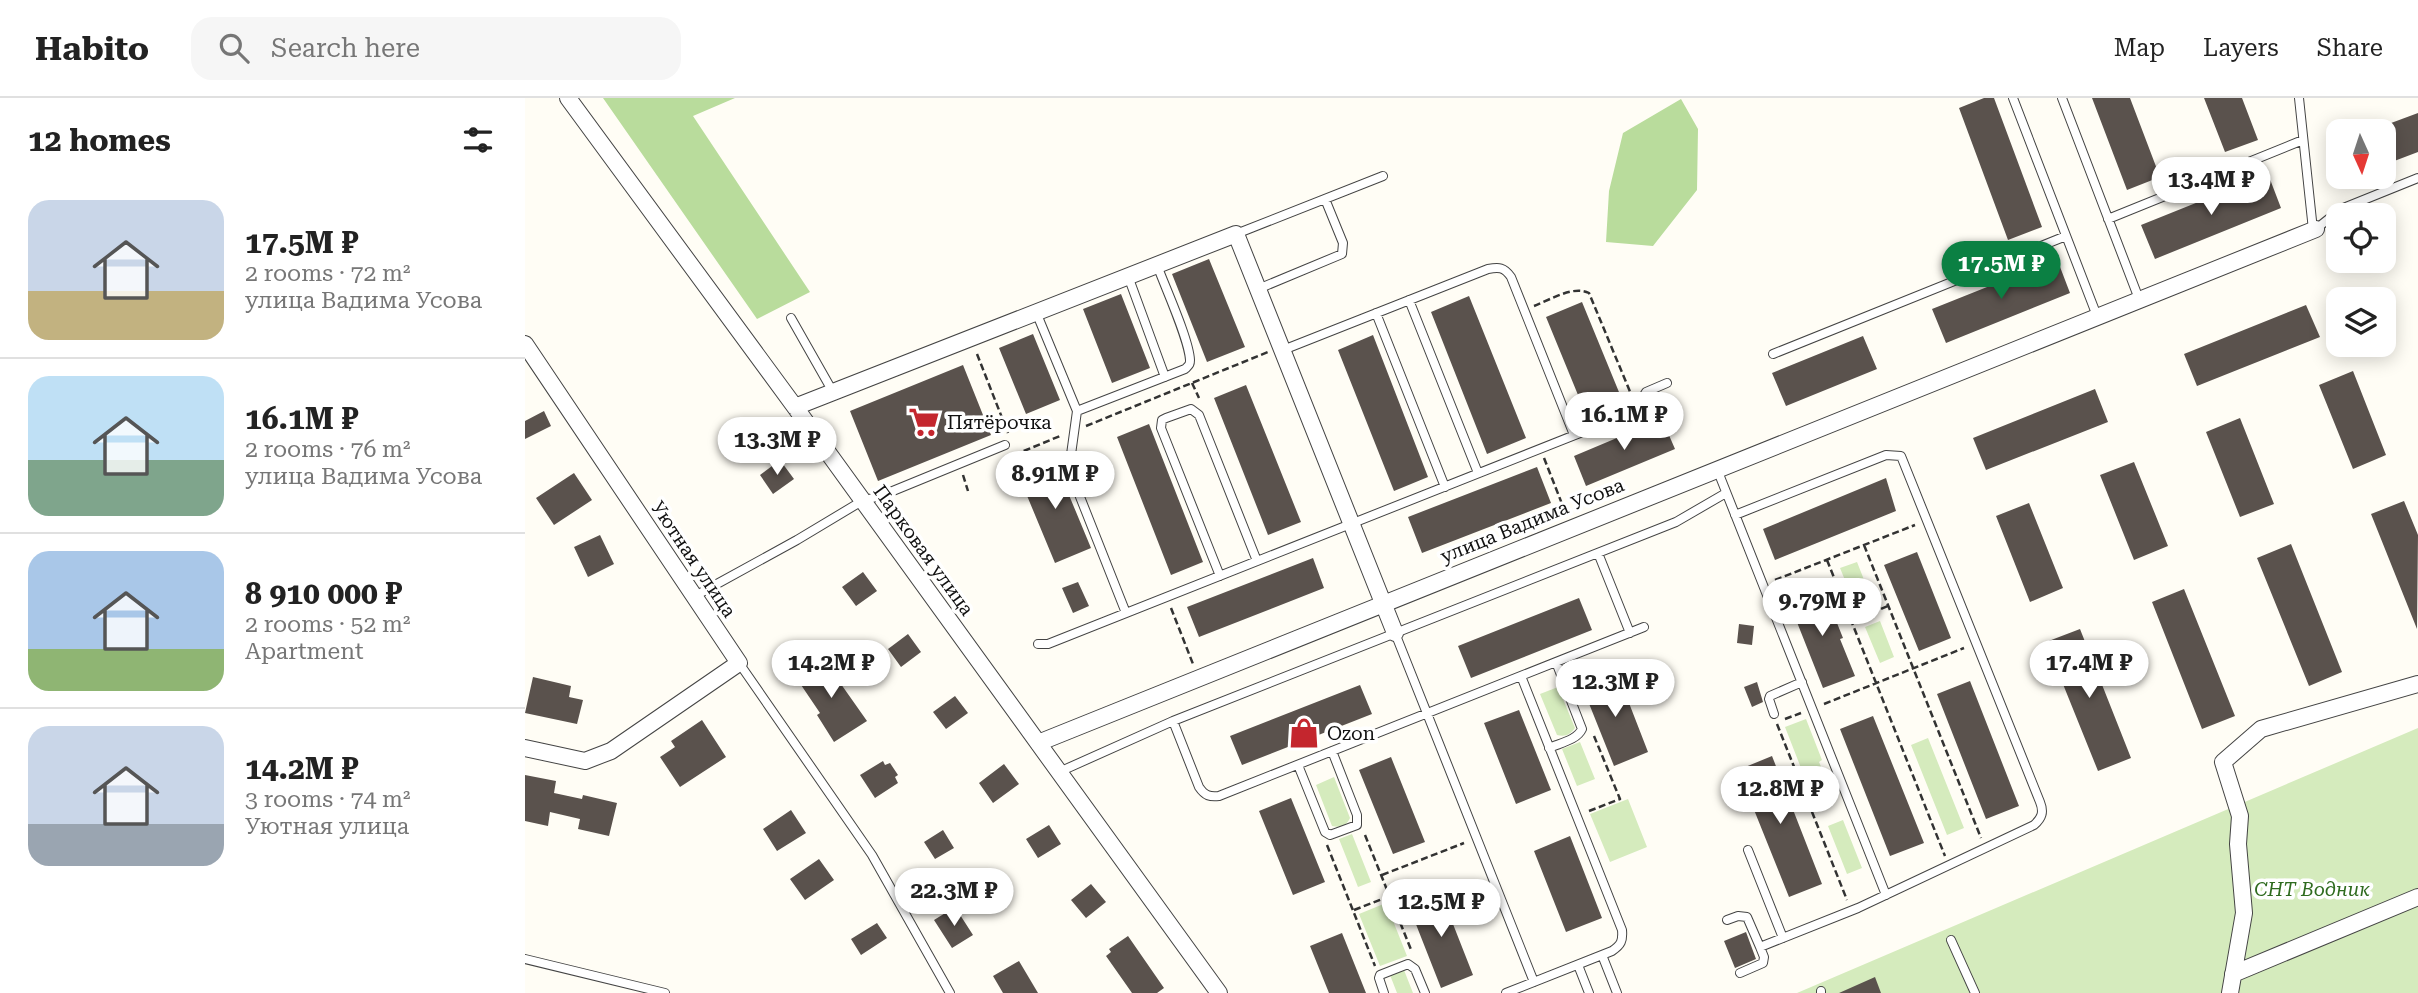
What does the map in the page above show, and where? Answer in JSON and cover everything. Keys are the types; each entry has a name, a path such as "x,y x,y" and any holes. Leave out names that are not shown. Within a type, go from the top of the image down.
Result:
{"street":[{"name":"Парковая улица","path":"568,98 1219,993"},
{"name":"улица Вадима Усова","path":"1038,743 2315,229"},
{"path":"795,407 1236,234 1395,633"},
{"name":"Уютная улица","path":"525,344 739,663"},
{"path":"525,748 585,761 611,751 739,663"},
{"path":"2230,993 2244,913 2238,844 2239,817 2223,762 2261,729 2418,684"},
{"path":"2233,974 2418,897"}],"lane":[{"path":"2013,98 2097,316"},
{"path":"2062,98 2139,299"},
{"path":"2299,98 2315,229 2341,209 2418,178"},
{"path":"2108,219 2303,140"},
{"path":"1236,234 1383,176"},
{"path":"1258,289 1342,254 1343,243 1325,199"},
{"path":"1773,354 2066,236"},
{"path":"1077,411 1185,369 1189,365 1190,358 1157,265"},
{"path":"1282,349 1499,267 1507,270 1511,277 1574,435"},
{"path":"1128,276 1165,377"},
{"path":"1409,300 1478,473"},
{"path":"1036,312 1077,411 1069,468 1126,613"},
{"path":"1375,313 1445,486"},
{"path":"791,318 834,392"},
{"path":"1038,644 1048,644 1628,414 1646,392 1667,383"},
{"path":"1220,576 1161,428 1162,420 1184,411 1191,410 1199,415 1257,561"},
{"path":"695,596 862,501 1008,444"},
{"path":"1735,515 1886,455 1901,456 2043,813 2034,825 1851,911 1760,947"},
{"path":"1717,469 1886,895"},
{"path":"1059,772 1173,721 1675,522 1726,493"},
{"path":"1598,552 1630,633"},
{"path":"1173,721 1199,787 1210,797 1220,796 1644,627"},
{"path":"1395,633 1534,982"},
{"path":"1549,748 1575,737 1582,729 1556,662"},
{"path":"739,663 872,855 950,993"},
{"path":"1506,993 1602,955 1621,944 1622,930 1521,676"},
{"path":"1774,714 1770,696 1802,682"},
{"path":"1298,765 1322,827 1331,835 1357,825 1357,815 1332,751"},
{"path":"1748,850 1783,938"},
{"path":"1727,920 1743,915 1747,917 1764,957 1763,963 1740,974"},
{"path":"1951,940 1975,993"},
{"path":"1602,955 1617,993"},
{"path":"525,959 665,993"},
{"path":"1578,964 1589,993"},
{"path":"1384,993 1380,975 1403,965 1413,965 1425,993"}],"path":[{"path":"1525,310 1574,290 1589,293 1636,407"},
{"path":"970,338 1008,444"},
{"path":"1005,458 1282,349"},
{"path":"1124,393 1151,399"},
{"path":"1151,399 1162,420"},
{"path":"1541,449 1572,527"},
{"path":"968,491 962,476 973,471"},
{"path":"1763,585 1928,520"},
{"path":"1864,545 1985,848"},
{"path":"1828,560 1949,865"},
{"path":"1166,597 1198,677"},
{"path":"1852,621 1888,606"},
{"path":"1851,911 1776,723 1977,643"},
{"path":"1576,816 1620,799 1595,736 1582,729"},
{"path":"1357,825 1364,830 1413,953 1413,965"},
{"path":"1331,835 1327,845 1380,975"},
{"path":"1381,875 1477,838"},
{"path":"1353,911 1390,896"}],"green space":[{"path":"603,98 735,98 693,116 810,292 757,319"},
{"path":"1681,99 1698,129 1697,190 1653,246 1606,242 1609,191 1623,133"},
{"path":"1857,562 1872,600 1856,607 1840,568"},
{"path":"1880,621 1894,657 1880,663 1865,627"},
{"path":"1558,687 1575,728 1565,736 1557,735 1540,694"},
{"path":"1806,719 1826,778 1812,784 1805,767 1801,768 1785,727"},
{"name":"СНТ Водник","path":"2418,728 2418,993 1797,993"},
{"path":"1928,738 1964,828 1947,835 1911,745"},
{"path":"1580,742 1595,779 1577,786 1562,749"},
{"path":"1334,777 1350,818 1341,826 1332,826 1316,785"},
{"path":"1628,799 1647,847 1610,862 1590,814"},
{"path":"1843,820 1862,868 1847,874 1828,826"},
{"path":"1352,834 1371,882 1358,887 1339,839"},
{"path":"1386,903 1407,956 1380,966 1359,914"},
{"path":"1404,970 1413,993 1397,993 1390,975"}],"building":[{"path":"1984,98 1994,98 2042,227 2008,240 1959,108"},
{"path":"2092,98 2130,98 2160,177 2127,190"},
{"path":"2204,98 2242,98 2258,140 2225,152"},
{"path":"2418,113 2418,152 2396,160 2396,121"},
{"path":"2268,174 2281,208 2155,259 2141,225"},
{"path":"1209,259 1245,347 1207,362 1172,274"},
{"path":"2057,259 2070,293 1946,343 1932,309"},
{"path":"1121,294 1150,368 1112,383 1083,309"},
{"path":"1469,296 1526,438 1487,454 1431,312"},
{"path":"1582,302 1621,397 1585,412 1546,317"},
{"path":"2306,305 2320,337 2197,386 2184,354"},
{"path":"1033,334 1060,400 1026,414 999,348"},
{"path":"1373,335 1428,477 1394,491 1338,350"},
{"path":"1863,336 1877,369 1786,406 1772,373"},
{"path":"963,365 991,435 878,481 850,411"},
{"path":"2353,371 2386,455 2353,469 2319,385"},
{"path":"1246,385 1301,522 1268,535 1214,398"},
{"path":"2095,389 2108,422 1986,470 1973,438"},
{"path":"544,411 551,426 525,439 525,421"},
{"path":"2240,418 2274,504 2240,517 2206,432"},
{"path":"1662,419 1675,449 1586,486 1574,456"},
{"path":"1149,424 1203,562 1171,575 1117,437"},
{"path":"1054,459 1091,548 1055,563 1018,474"},
{"path":"780,460 794,479 773,494 760,475"},
{"path":"2134,462 2168,546 2134,560 2100,475"},
{"path":"1537,467 1551,503 1422,553 1408,517"},
{"path":"574,473 592,500 554,525 536,498"},
{"path":"1886,478 1896,511 1775,560 1763,529"},
{"path":"2404,501 2418,535 2417,629 2371,514"},
{"path":"2029,503 2063,588 2030,602 1996,516"},
{"path":"600,535 614,564 588,577 574,547"},
{"path":"2291,544 2342,672 2309,686 2257,558"},
{"path":"1917,552 1951,638 1919,651 1884,565"},
{"path":"1313,558 1324,588 1199,637 1187,607"},
{"path":"863,572 877,591 856,606 842,587"},
{"path":"1078,582 1089,606 1073,613 1062,588"},
{"path":"1823,588 1855,676 1823,688 1789,602"},
{"path":"2184,589 2235,716 2202,729 2152,602"},
{"path":"1579,598 1592,630 1471,678 1458,646"},
{"path":"1739,624 1754,626 1752,645 1737,643"},
{"path":"2080,629 2131,758 2098,771 2046,642"},
{"path":"908,634 921,652 901,667 888,649"},
{"path":"824,660 867,721 834,742 817,715 820,713 797,679 801,676 798,672 814,661 817,665"},
{"path":"1617,672 1648,752 1614,766 1582,686"},
{"path":"533,677 571,686 569,697 583,700 577,724 525,713"},
{"path":"1970,681 2019,806 1986,819 1937,694"},
{"path":"1757,682 1763,702 1752,707 1744,687"},
{"path":"1360,685 1372,714 1242,765 1230,736"},
{"path":"955,696 968,713 946,729 933,712"},
{"path":"1519,710 1551,790 1516,804 1484,723"},
{"path":"1873,716 1924,843 1890,856 1840,729"},
{"path":"702,720 726,757 680,787 660,757 675,747 671,741"},
{"path":"1772,756 1822,884 1789,897 1738,770"},
{"path":"1391,757 1425,842 1393,854 1359,770"},
{"path":"883,761 885,765 890,763 898,775 895,777 898,783 875,798 860,775"},
{"path":"1004,764 1019,784 993,803 979,783"},
{"path":"525,775 556,781 554,793 582,799 583,795 617,803 609,836 578,829 580,819 550,812 548,826 525,821"},
{"path":"1291,798 1325,882 1293,895 1259,811"},
{"path":"791,810 806,833 777,851 763,829"},
{"path":"1049,825 1061,844 1038,858 1026,839"},
{"path":"943,830 954,848 935,859 924,842"},
{"path":"1570,836 1602,918 1566,932 1534,851"},
{"path":"819,859 834,880 805,900 790,879"},
{"path":"1091,884 1106,902 1086,918 1071,900"},
{"path":"1440,891 1473,975 1441,988 1408,904"},
{"path":"955,907 973,935 952,948 934,920"},
{"path":"877,923 887,938 861,955 851,939"},
{"path":"1746,932 1756,959 1735,968 1724,941"},
{"path":"1342,933 1366,993 1329,993 1310,946"},
{"path":"1128,936 1164,988 1157,993 1132,993 1106,956 1111,952 1109,949"},
{"path":"1019,961 1038,993 1003,993 993,976"},
{"path":"1875,977 1881,993 1839,993"}],"place":[{"name":"Пятёрочка","path":"924,422"},
{"name":"Ozon","path":"1304,733"}]}
